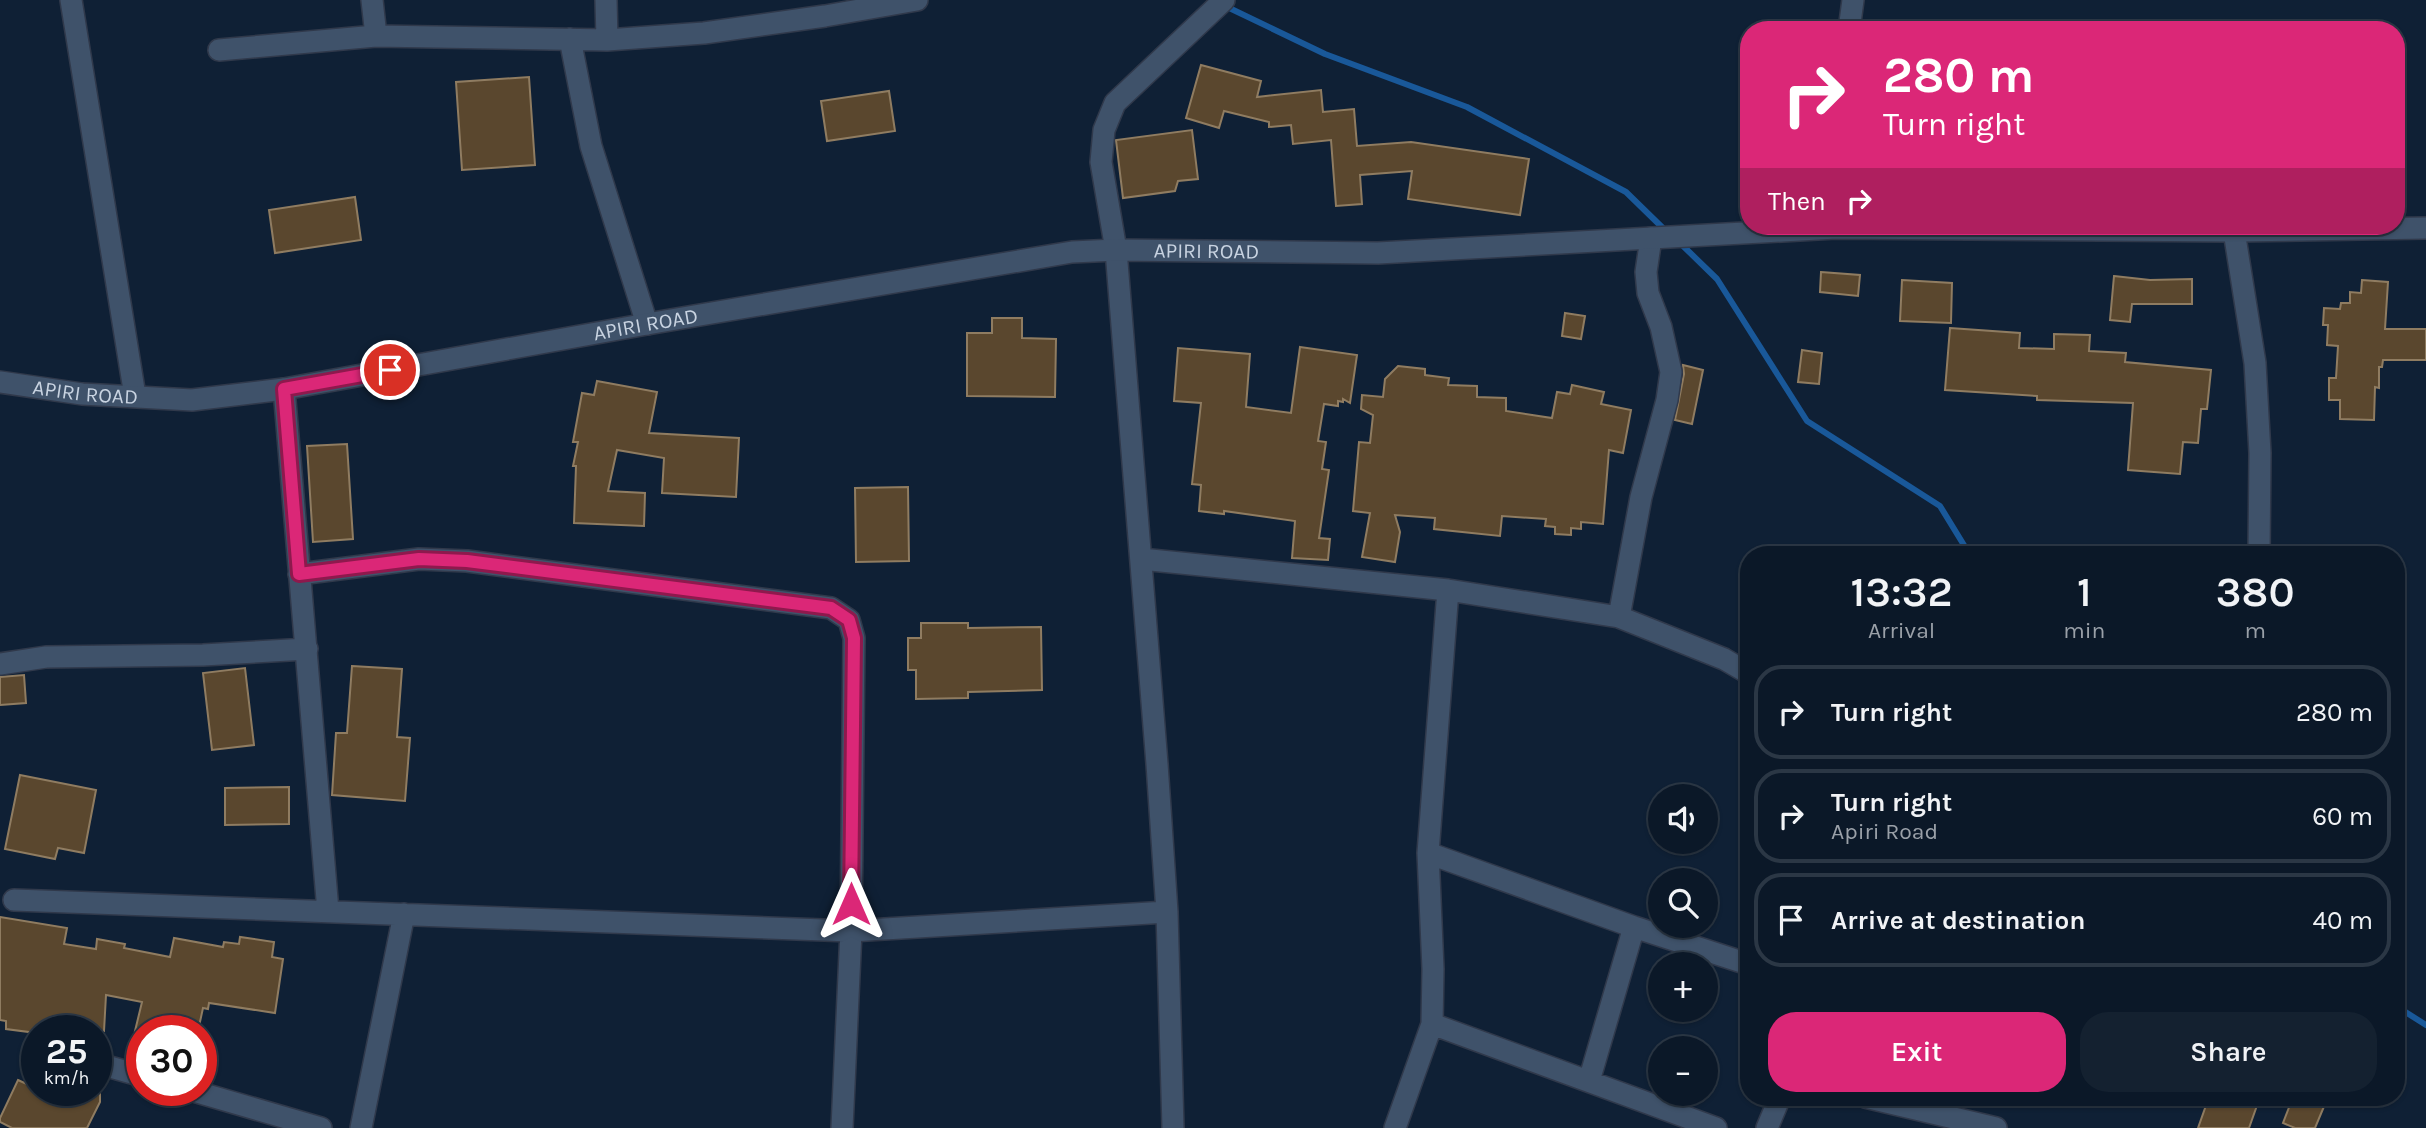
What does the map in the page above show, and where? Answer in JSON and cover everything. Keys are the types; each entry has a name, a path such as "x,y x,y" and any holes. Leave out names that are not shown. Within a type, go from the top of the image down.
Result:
{"street":[{"path":"71,0 135,396"},
{"path":"372,0 376,36"},
{"path":"606,0 607,40"},
{"path":"219,50 376,36 607,40 704,33 917,0"},
{"path":"1173,1128 1167,912 1141,559 1116,250 1101,162 1104,130 1115,103 1224,0"},
{"path":"1850,21 1853,0"},
{"path":"570,39 591,146 647,324"},
{"name":"APIRI ROAD","path":"2405,228 2426,228"},
{"name":"APIRI ROAD","path":"0,382 82,394 192,400 284,389 1072,252 1116,250 1378,253 1740,233"},
{"path":"2235,235 2255,363 2260,453 2259,546"},
{"path":"1619,617 1641,497 1667,400 1671,372 1661,327 1648,293 1646,272 1651,238"},
{"path":"284,389 328,911"},
{"path":"299,574 419,559 467,561 831,608 849,620 854,638 851,931 842,1128"},
{"path":"1141,559 1448,590 1619,617 1724,659 1740,668"},
{"path":"1395,1128 1432,1024 1433,969 1428,853 1448,590"},
{"path":"0,664 46,657 203,655 307,649"},
{"path":"1428,853 1740,961"},
{"path":"14,900 851,931 1167,912"},
{"path":"361,1128 404,914"},
{"path":"1589,1081 1634,926"},
{"path":"1432,1024 1716,1128"},
{"path":"217,1098 321,1128"},
{"path":"1767,1128 1776,1106"},
{"path":"1903,1106 1996,1128"}],"building":[{"path":"1201,65 1261,81 1257,97 1321,90 1323,112 1354,109 1357,146 1411,142 1529,159 1520,215 1408,199 1412,171 1360,175 1362,204 1336,206 1331,140 1293,144 1291,125 1269,127 1269,122 1224,111 1219,128 1186,118"},
{"path":"529,77 535,165 462,170 456,82"},
{"path":"889,91 895,131 827,141 821,101"},
{"path":"1192,130 1198,179 1178,181 1175,191 1123,198 1116,140"},
{"path":"355,197 361,240 275,253 269,210"},
{"path":"1821,272 1860,275 1858,296 1820,292"},
{"path":"2114,276 2150,280 2192,279 2192,304 2132,304 2130,322 2110,320"},
{"path":"1902,280 1952,283 1951,323 1900,321"},
{"path":"2362,280 2388,282 2385,329 2426,329 2426,360 2383,360 2382,367 2379,367 2379,388 2375,387 2374,420 2340,419 2340,400 2329,400 2329,378 2336,378 2338,346 2327,345 2328,325 2323,325 2324,308 2340,309 2341,303 2350,303 2350,292 2361,293"},
{"path":"1565,313 1585,316 1581,339 1562,336"},
{"path":"992,318 1022,318 1022,338 1056,339 1055,397 967,396 967,333 992,333"},
{"path":"1950,328 2020,333 2019,348 2054,349 2054,334 2090,335 2089,351 2126,353 2125,362 2211,370 2207,409 2201,409 2198,443 2183,442 2180,474 2128,470 2133,403 2037,400 2037,396 1945,390"},
{"path":"1300,347 1357,355 1350,403 1343,399 1343,402 1338,401 1338,406 1324,404 1318,441 1326,442 1322,469 1329,470 1319,538 1330,539 1328,560 1292,558 1295,521 1224,511 1224,514 1199,511 1201,485 1192,484 1201,403 1174,401 1178,348 1250,354 1246,407 1291,413"},
{"path":"1802,350 1822,353 1819,384 1798,382"},
{"path":"1683,365 1703,370 1692,424 1675,420 1684,374"},
{"path":"1398,366 1425,369 1425,375 1449,378 1448,385 1477,386 1477,397 1506,398 1506,411 1552,418 1557,392 1570,394 1572,385 1604,392 1601,404 1631,410 1623,453 1609,450 1603,524 1581,522 1581,529 1571,528 1571,535 1555,534 1555,527 1545,526 1546,519 1502,516 1500,536 1434,529 1435,518 1395,515 1400,532 1395,562 1362,557 1370,513 1353,511 1359,442 1370,443 1373,415 1361,409 1362,395 1383,397 1385,379"},
{"path":"597,381 657,392 649,433 739,438 736,497 662,493 664,458 617,450 608,491 645,493 644,526 574,523 576,466 573,466 578,442 573,442 582,393 594,395"},
{"path":"347,444 353,539 313,542 307,446"},
{"path":"908,487 909,561 856,562 855,488"},
{"path":"921,623 968,623 968,628 1041,627 1042,690 968,692 968,698 916,699 916,670 908,670 908,638 921,638"},
{"path":"352,666 402,669 397,737 410,738 405,801 332,795 336,733 347,733"},
{"path":"245,668 254,745 212,750 203,673"},
{"path":"24,675 26,703 0,705 0,677"},
{"path":"20,775 96,790 84,853 58,848 55,859 5,849"},
{"path":"289,787 289,824 225,825 225,788"},
{"path":"0,917 67,928 64,944 96,949 97,939 125,944 124,948 170,957 174,938 223,947 224,942 239,944 240,937 274,942 272,957 283,959 275,1013 209,1003 208,1009 203,1008 201,1015 139,1015 142,1002 106,995 105,1015 21,1015 21,1031 6,1029 6,1021 0,1020"},
{"path":"18,1080 21,1081 21,1106 98,1106 87,1128 12,1128 0,1122"},
{"path":"2206,1106 2257,1106 2249,1128 2198,1128"},
{"path":"2290,1106 2324,1106 2315,1128 2295,1128 2283,1123"}],"waterway":[{"path":"1223,5 1325,54 1467,107 1626,192 1668,233"},
{"path":"1679,242 1717,279 1807,421 1940,506 1964,546"},
{"path":"2405,1012 2426,1025"}],"route":[{"path":"390,370 284,389 299,574 419,559 467,561 831,608 849,620 854,638 851,904"}]}
